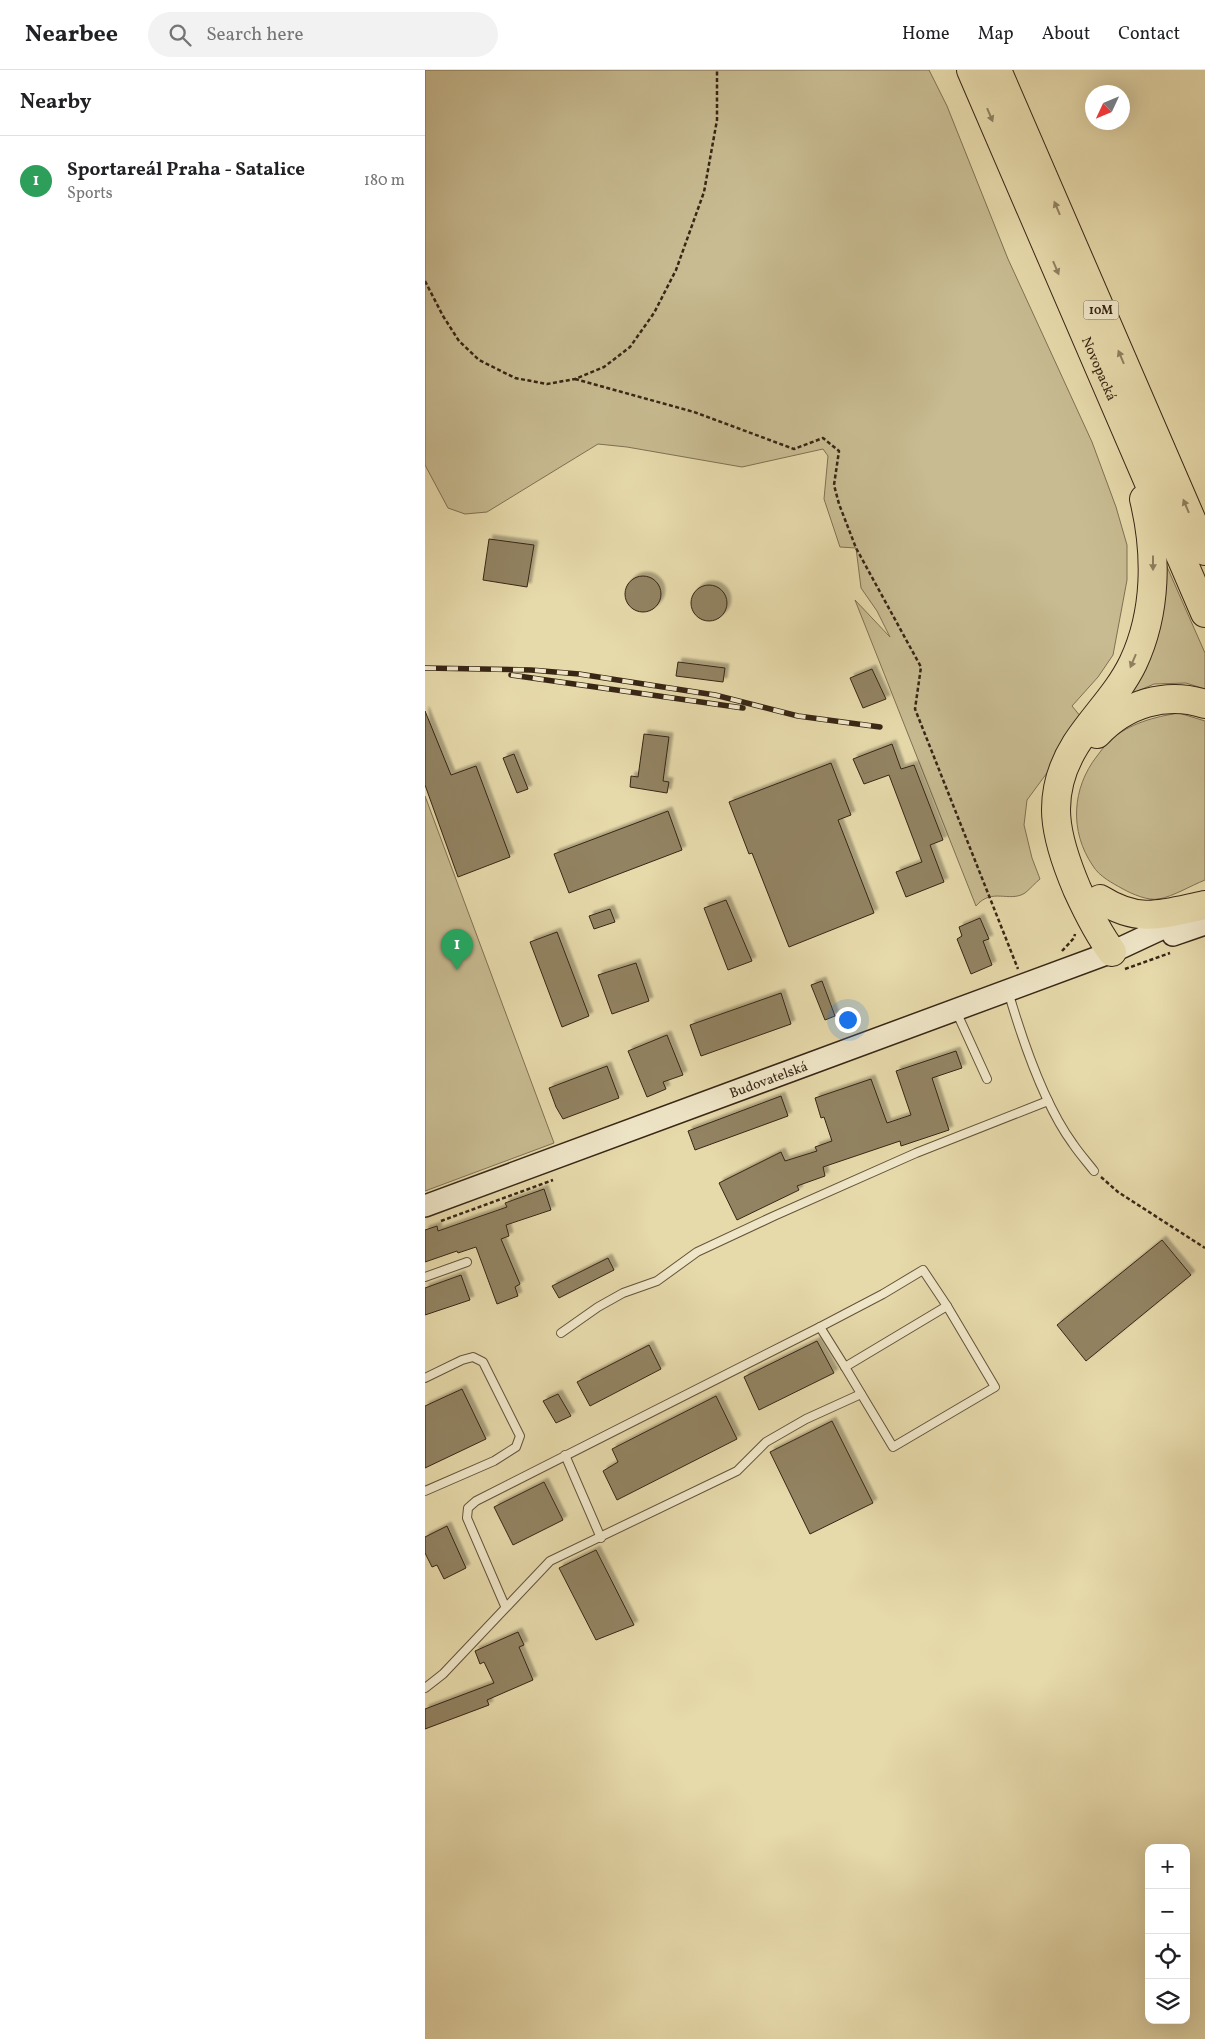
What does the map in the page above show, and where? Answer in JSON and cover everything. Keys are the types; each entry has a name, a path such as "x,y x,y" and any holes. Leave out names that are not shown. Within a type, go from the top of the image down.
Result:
{"highway":[{"name":"Novopacká","path":"971,70 1205,613"},
{"name":"Novopacká","path":"997,70 1205,551"},
{"path":"1112,952 1093,924 1066,863 1059,842 1056,822 1056,799 1060,779 1077,744 1110,701 1133,662 1149,614 1153,580 1152,545 1145,505 1126,430"},
{"path":"1112,952 1112,930 1109,916 1079,868 1068,836 1066,818 1069,783 1090,741 1110,722 1142,704 1156,700 1181,699 1205,704"},
{"path":"1100,899 1125,912 1149,916 1205,907"}],"street":[{"name":"Budovatelská","path":"1112,952 1205,907"},
{"name":"Budovatelská","path":"425,1206 1112,952 1205,924"}],"lane":[{"path":"1008,990 1021,1035 1048,1100 1071,1142 1094,1170"},
{"path":"956,1010 987,1079"},
{"path":"561,1333 598,1307 623,1293 657,1281 697,1252 916,1153 1048,1100"},
{"path":"425,1277 467,1262"},
{"path":"505,1606 467,1518 468,1508 476,1501 821,1327 923,1270 947,1306 995,1387 893,1447 821,1327"},
{"path":"845,1367 947,1306"},
{"path":"425,1378 461,1360 473,1357 483,1362 520,1436 516,1447 494,1461 425,1491"},
{"path":"425,1688 443,1674 550,1560 601,1538 737,1471 766,1442 806,1419 861,1394"},
{"path":"565,1455 601,1538"}],"path":[{"path":"425,282 459,341 479,360 515,378 547,384 575,379 604,367 630,348 654,313 675,270 704,192 717,120 717,70"},
{"path":"575,379 694,412 794,449 823,438 839,451 834,485 839,504 856,548 921,667 915,709 1019,972"},
{"path":"1055,956 1074,938 1075,931"},
{"path":"1094,1170 1118,1192 1205,1248"}],"shaded area":[{"path":"425,70 929,70 947,106 1008,259 1092,442 1116,507 1127,545 1127,580 1113,655 1098,677 1072,706 1081,717 1058,758 1027,800 1024,825 1032,858 1040,879 1025,893 1013,897 988,897 976,906 855,600 890,637 877,611 861,588 856,548 840,547 824,499 828,456 823,449 742,467 627,447 598,444 487,512 465,514 448,508 425,465"},
{"path":"1164,560 1205,653 1205,689 1186,683 1154,684 1126,696"},
{"path":"1179,713 1205,721 1205,880 1170,896 1150,899 1127,891 1102,876 1093,866 1085,853 1080,839 1077,824 1078,796 1089,768 1109,741 1134,725"},
{"path":"425,796 554,1143 425,1191"}],"building":[{"path":"489,539 534,545 527,587 483,580"},
{"path":"643,576 650,577 656,581 660,587 660,601 656,607 650,611 643,612 636,611 630,607 626,601 625,594 626,587 630,581 636,577"},
{"path":"709,585 716,586 722,590 726,596 726,610 722,616 716,620 709,621 702,620 696,616 692,610 691,603 692,596 696,590 702,586"},
{"path":"678,662 725,668 723,682 676,676"},
{"path":"872,669 886,699 863,708 850,678"},
{"path":"425,711 451,775 476,766 510,857 458,877 425,785"},
{"path":"644,734 669,737 663,781 669,782 667,793 630,787 631,776 638,777"},
{"path":"892,744 901,769 914,765 943,840 930,845 944,882 906,897 896,872 922,862 889,775 864,784 853,759"},
{"path":"514,754 528,789 517,793 503,758"},
{"path":"831,763 851,815 838,820 874,913 789,947 752,853 749,854 729,802"},
{"path":"668,811 682,850 569,893 554,854"},
{"path":"726,900 752,961 728,970 704,908"},
{"path":"610,909 615,922 594,929 589,916"},
{"path":"980,918 989,939 983,941 992,965 971,974 957,939 962,936 959,927"},
{"path":"557,932 589,1016 562,1027 530,942"},
{"path":"636,963 649,1001 612,1014 598,975"},
{"path":"822,981 835,1016 825,1020 811,985"},
{"path":"781,993 791,1024 701,1056 690,1025"},
{"path":"667,1035 683,1075 663,1082 666,1089 647,1097 628,1051"},
{"path":"956,1051 962,1068 932,1078 949,1130 901,1146 900,1141 823,1167 825,1176 797,1186 799,1190 737,1220 719,1183 781,1152 785,1161 817,1151 815,1147 832,1141 824,1117 821,1118 815,1098 871,1079 887,1123 911,1115 896,1071"},
{"path":"607,1066 619,1098 563,1119 549,1088"},
{"path":"781,1096 788,1116 695,1150 688,1131"},
{"path":"544,1189 551,1210 506,1225 509,1236 501,1239 520,1284 515,1287 518,1296 497,1304 476,1247 458,1253 457,1251 425,1262 425,1230 437,1226 438,1231 507,1207 505,1203"},
{"path":"1162,1240 1191,1275 1086,1361 1057,1325"},
{"path":"608,1258 614,1270 559,1298 552,1286"},
{"path":"461,1275 470,1300 425,1315 425,1288"},
{"path":"817,1341 834,1373 759,1410 744,1377"},
{"path":"649,1345 661,1369 590,1406 577,1382"},
{"path":"462,1389 486,1439 425,1468 425,1406"},
{"path":"558,1394 571,1416 556,1423 543,1401"},
{"path":"716,1396 737,1439 617,1500 603,1471 618,1462 612,1449"},
{"path":"832,1421 873,1503 810,1534 770,1452"},
{"path":"544,1482 563,1520 513,1545 494,1507"},
{"path":"447,1526 466,1568 444,1579 437,1565 432,1567 425,1553 425,1537"},
{"path":"596,1550 634,1625 596,1640 559,1568"},
{"path":"518,1632 524,1645 519,1647 533,1680 487,1700 489,1705 425,1729 425,1709 494,1683 484,1662 480,1664 475,1651"}],"railway":[{"path":"425,668 531,670 579,674 715,695 798,716 880,727"},
{"path":"511,675 743,708"}],"place":[{"name":"Sportareál Praha - Satalice","path":"457,970"}]}
